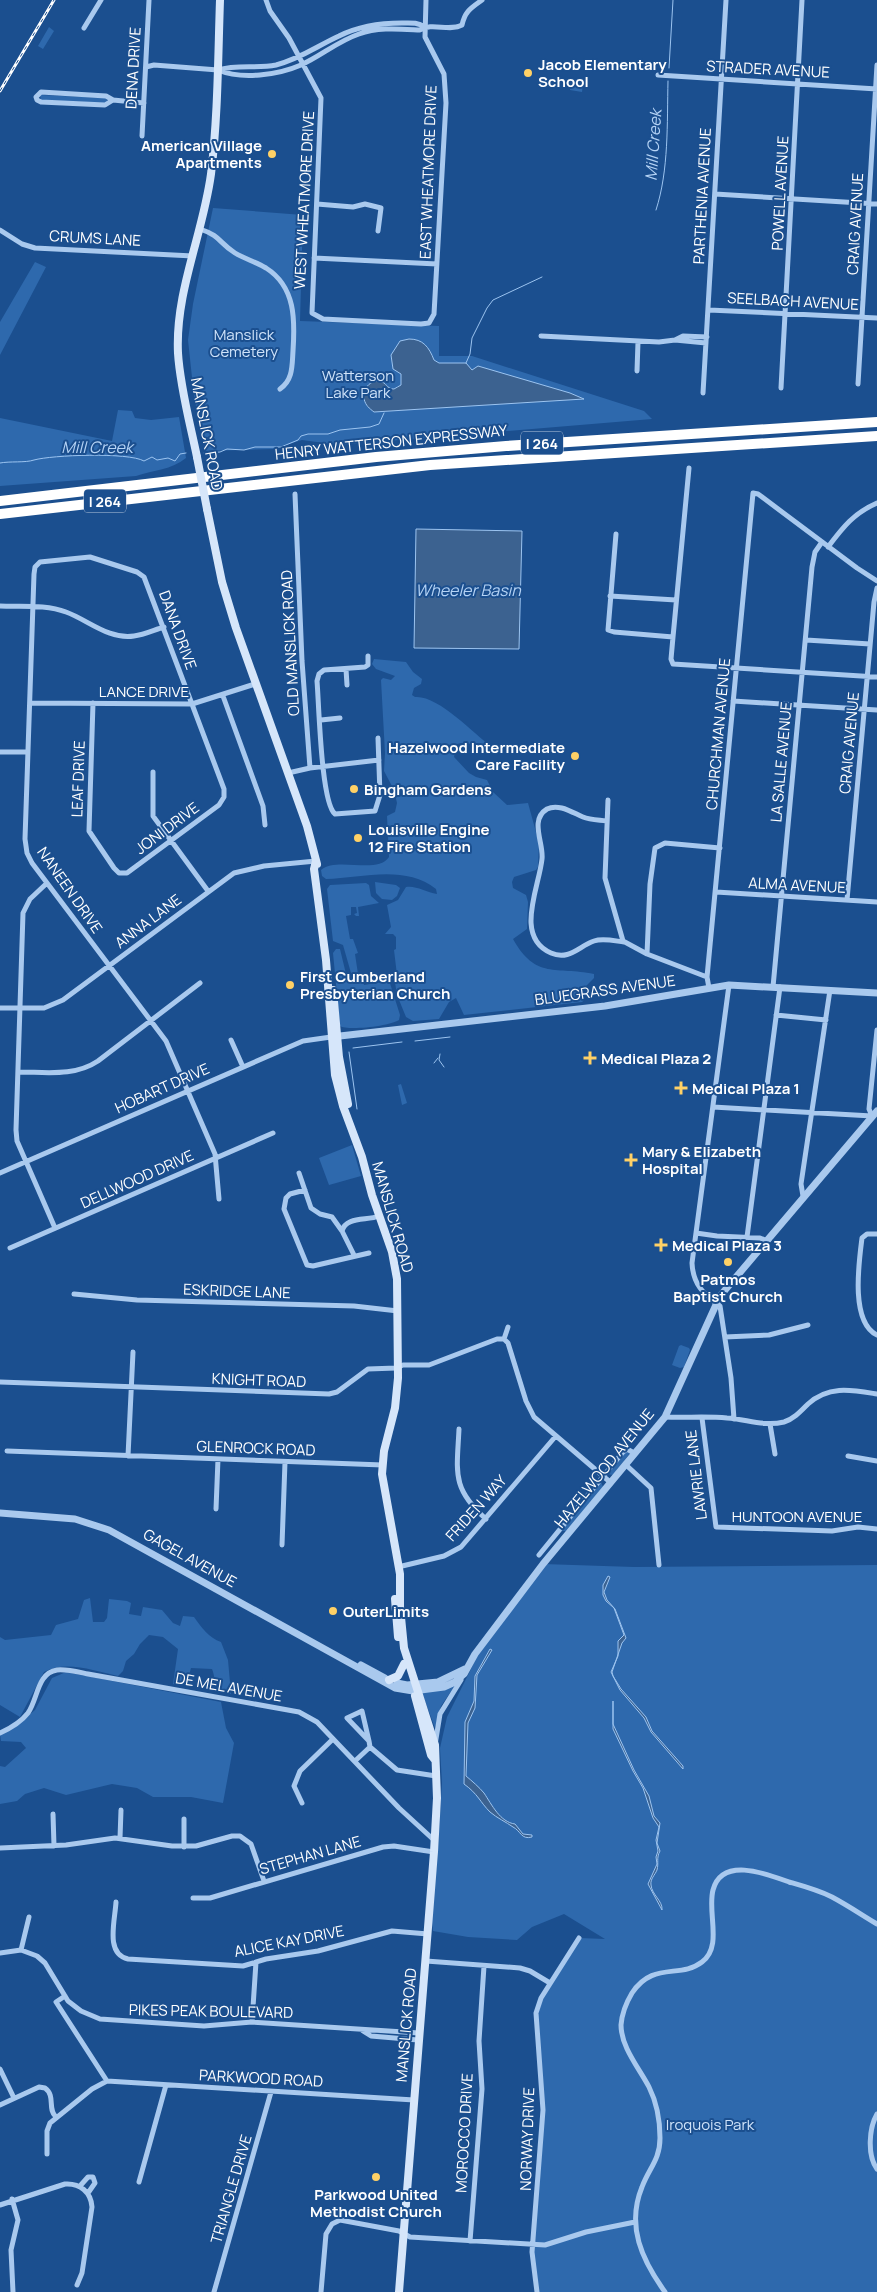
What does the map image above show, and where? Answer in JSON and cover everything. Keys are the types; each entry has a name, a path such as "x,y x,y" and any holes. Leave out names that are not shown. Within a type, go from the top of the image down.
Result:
{"highway":[{"name":"HENRY WATTERSON EXPRESSWAY","path":"0,501 386,456 515,445 877,422"},
{"name":"HENRY WATTERSON EXPRESSWAY","path":"0,514 430,465 877,436"}],"main road":[{"name":"MANSLICK ROAD","path":"220,0 212,162 200,229 182,299 178,352 185,401 222,582 255,684 307,826 319,869 330,951 334,1037 341,1074 357,1142 395,1265 399,1311 399,1367 395,1408 383,1465 383,1486 398,1566 404,1664 430,1723 435,1745 437,1798 435,1841 399,2292"},
{"name":"MANSLICK ROAD","path":"402,1648 431,1755 435,1760"},
{"path":"389,1680 398,1676 404,1664"}],"street":[{"path":"84,28 101,0"},
{"name":"DENA DRIVE","path":"142,136 149,0"},
{"name":"WEST WHEATMORE DRIVE","path":"266,0 270,11 289,38 300,62 317,88 321,98 311,310 313,314 323,319 421,324 431,321"},
{"path":"424,27 426,0"},
{"path":"146,67 154,65 218,70 227,74 257,74 285,70 358,34 385,29 456,28 462,25 464,16 469,8 482,0"},
{"name":"PARTHENIA AVENUE","path":"703,393 726,0"},
{"name":"POWELL AVENUE","path":"780,388 802,0"},
{"name":"EAST WHEATMORE DRIVE","path":"424,27 426,40 441,68 446,84 434,314 431,321"},
{"name":"CRAIG AVENUE","path":"858,384 877,66"},
{"name":"STRADER AVENUE","path":"658,75 876,89"},
{"path":"113,100 105,105 40,102 36,97 40,92 106,96 113,100 144,103"},
{"path":"715,194 877,204"},
{"path":"317,204 353,207 365,204 381,208 378,231"},
{"path":"200,229 214,234 233,251 271,272 290,297 294,321 291,371 289,382 280,389"},
{"name":"CRUMS LANE","path":"0,230 22,244 35,248 194,256"},
{"path":"314,258 437,264"},
{"name":"SEELBACH AVENUE","path":"709,310 877,318"},
{"path":"541,336 638,342 675,340 682,336 707,340"},
{"path":"637,371 638,342"},
{"path":"689,468 672,663 675,665 877,677"},
{"name":"CHURCHMAN AVENUE","path":"709,988 708,977 753,493 758,494 822,542"},
{"name":"OLD MANSLICK ROAD","path":"295,494 302,661 310,768"},
{"path":"828,547 852,516 877,503"},
{"path":"616,534 608,630 673,637"},
{"path":"822,542 877,581"},
{"name":"LA SALLE AVENUE","path":"747,1237 776,1015 781,897 814,556 822,542"},
{"name":"DANA DRIVE","path":"38,563 49,560 90,557 140,573 146,581 164,627 224,789 224,797"},
{"name":"NANEEN DRIVE","path":"38,563 35,570 33,607 28,752 26,846 28,857 166,1041 216,1158 219,1199"},
{"name":"CRAIG AVENUE","path":"848,900 870,643 877,588"},
{"path":"610,596 676,600"},
{"path":"0,606 33,607 65,611 104,631 121,636 139,635 164,627"},
{"path":"806,640 877,642"},
{"path":"368,656 368,665 365,667 324,670 319,674 317,681 326,789 331,810 335,814 376,811 380,795 378,738"},
{"path":"346,669 347,685"},
{"name":"LANCE DRIVE","path":"30,703 192,704 223,696 255,684"},
{"path":"223,696 263,806 265,825"},
{"path":"733,701 877,710"},
{"name":"LEAF DRIVE","path":"92,703 89,831 104,855 121,873"},
{"path":"320,720 340,718"},
{"path":"0,752 28,752"},
{"path":"288,772 379,760"},
{"path":"153,772 153,816 170,842 208,891"},
{"name":"JONI DRIVE","path":"121,873 130,871 170,842 219,805 224,797"},
{"path":"608,800 605,878 624,942"},
{"path":"606,820 586,818 575,811 554,808 548,809 540,817 538,828 542,855 531,920 533,933 542,948 556,955 569,954 597,940 624,942 647,954 708,977"},
{"path":"647,954 650,884 657,845 665,843 720,848"},
{"name":"ANNA LANE","path":"0,1008 44,1008 54,1005 234,873 246,869 316,861"},
{"path":"47,883 26,904 23,913 16,1134 55,1228"},
{"name":"ALMA AVENUE","path":"716,892 877,902"},
{"path":"18,1072 66,1072 84,1069 200,983"},
{"path":"729,986 692,1263 694,1277 703,1292 720,1306 734,1419"},
{"name":"BLUEGRASS AVENUE","path":"334,1037 605,1006 729,986 877,993"},
{"path":"803,1196 801,1184 830,990"},
{"path":"776,1015 826,1020"},
{"path":"874,1113 869,1109 877,1030"},
{"name":"HOBART DRIVE","path":"0,1174 303,1041 334,1037"},
{"path":"231,1040 243,1067"},
{"path":"713,1107 812,1113 874,1113"},
{"name":"HAZELWOOD AVENUE","path":"414,1688 447,1686 455,1682 464,1671 531,1579 665,1417 715,1303 874,1113"},
{"name":"DELLWOOD DRIVE","path":"10,1248 273,1132"},
{"path":"299,1173 314,1211 332,1217 342,1231 354,1255"},
{"path":"305,1190 290,1194 286,1198 284,1208 307,1265 313,1266 369,1253"},
{"path":"342,1231 347,1222 370,1220 379,1216"},
{"path":"696,1233 766,1240"},
{"path":"877,1234 867,1234 862,1238 857,1286 867,1326 877,1335"},
{"name":"ESKRIDGE LANE","path":"74,1294 137,1300 354,1306 399,1311"},
{"path":"725,1337 769,1335 808,1325"},
{"path":"508,1328 504,1339 508,1343 530,1412 540,1425 610,1482"},
{"name":"KNIGHT ROAD","path":"0,1382 329,1394 338,1392 368,1370 430,1365 497,1339 504,1339"},
{"path":"128,1456 133,1352"},
{"path":"665,1417 734,1419 770,1424 792,1418 814,1399 828,1392 845,1390 877,1394"},
{"name":"LAWRIE LANE","path":"702,1418 714,1523 717,1528"},
{"path":"770,1424 775,1454"},
{"path":"459,1429 457,1472 460,1486 467,1500 486,1519"},
{"name":"FRIDEN WAY","path":"398,1566 453,1553 466,1543 554,1437"},
{"path":"539,1555 624,1451 627,1449 634,1453"},
{"name":"GLENROCK ROAD","path":"7,1451 383,1465"},
{"path":"848,1456 877,1461"},
{"path":"216,1509 218,1459"},
{"path":"282,1545 285,1462"},
{"path":"625,1464 651,1488 659,1565"},
{"name":"GAGEL AVENUE","path":"0,1513 75,1519 109,1530 385,1683 402,1690 414,1688"},
{"name":"HUNTOON AVENUE","path":"717,1528 832,1531 858,1527 877,1529"},
{"path":"559,1530 566,1536"},
{"name":"GAGEL AVENUE","path":"355,1665 362,1666 399,1684 414,1688"},
{"name":"DE MEL AVENUE","path":"0,1733 25,1717 45,1677 54,1671 62,1670 299,1712 314,1719 417,1826 435,1841"},
{"path":"435,1745 440,1714 464,1671"},
{"path":"370,1744 362,1711 346,1718 370,1744 397,1770 436,1776"},
{"path":"302,1803 294,1786 296,1776 333,1739"},
{"path":"355,1761 370,1744"},
{"path":"120,1838 121,1810"},
{"path":"53,1814 54,1846"},
{"path":"184,1819 184,1847"},
{"path":"0,1848 54,1846 120,1838 184,1847 196,1846 232,1836 243,1837 251,1844 264,1881"},
{"name":"STEPHAN LANE","path":"193,1898 210,1898 389,1846 434,1852"},
{"path":"665,2292 642,2255 635,2222 642,2185 654,2166 659,2150 659,2122 652,2093 624,2038 621,2025 624,2009 636,1988 648,1977 696,1966 710,1953 713,1940 711,1903 717,1880 728,1872 737,1870 765,1874 823,1893 877,1924"},
{"name":"ALICE KAY DRIVE","path":"116,1902 113,1947 120,1957 128,1959 233,1966 318,1951 392,1931 428,1934"},
{"path":"0,1953 22,1950 29,1917"},
{"name":"NORWAY DRIVE","path":"537,2292 532,2261 532,2245 543,2110 536,2013 538,2002 579,1938"},
{"name":"PIKES PEAK BOULEVARD","path":"22,1950 33,1953 41,1959 65,1996 81,2011 94,2018 204,2026 252,2022 346,2028 418,2036"},
{"path":"426,1961 525,1970 550,1983"},
{"path":"252,2022 256,1962"},
{"name":"MOROCCO DRIVE","path":"470,2241 482,2090 479,2041 484,1966"},
{"path":"47,2154 48,2127 56,2117 92,2089 106,2081 56,2002 65,1996"},
{"path":"0,2068 14,2098"},
{"name":"PARKWOOD ROAD","path":"106,2081 414,2100"},
{"path":"139,2182 166,2085"},
{"path":"0,2105 39,2087 45,2088 51,2094 52,2112 56,2117"},
{"name":"TRIANGLE DRIVE","path":"214,2292 271,2092"},
{"path":"877,2114 874,2119 870,2151 872,2161 877,2169"},
{"path":"80,2186 88,2177 93,2177 95,2183 88,2193"},
{"path":"0,2205 65,2184 80,2186 88,2193 92,2207 82,2273 77,2285"},
{"path":"12,2200 18,2220 11,2250 13,2292"},
{"path":"322,2292 326,2234 332,2224 344,2220 399,2231 410,2237 532,2245 545,2245 586,2232 635,2222"}],"green space":[{"path":"49,27 54,31 43,49 38,46"},
{"path":"570,83 583,83 582,92 570,90"},
{"path":"40,95 105,98 108,101 105,103 41,100"},
{"path":"213,208 303,215 300,321 439,326 439,356 472,356 644,411 652,419 339,445 302,440 273,449 205,451 194,396 188,340 193,304"},
{"path":"35,262 46,267 0,355 0,322"},
{"path":"118,410 132,411 135,418 151,420 179,417 186,458 168,467 136,476 0,486 0,418 112,441"},
{"path":"374,659 406,662 413,672 422,679 421,684 414,688 412,695 434,702 444,708 492,747 492,749 484,751 471,744 457,744 454,757 469,773 487,780 493,792 507,805 528,803 539,843 538,867 536,870 514,877 512,882 513,888 526,895 528,902 527,929 513,939 530,961 539,966 548,969 594,974 594,978 583,989 585,999 582,1002 464,1015 456,998 449,1002 439,1019 413,1021 406,1017 397,995 394,976 397,975 394,950 396,949 396,937 393,934 385,934 391,927 387,905 398,900 406,887 437,894 436,889 424,881 397,875 382,874 326,879 322,876 321,870 328,866 337,865 376,865 389,857 387,816 395,812 397,803 394,790 384,771 385,753 381,680 383,678 391,680 395,676 376,669 372,664"},
{"path":"375,882 396,885 400,888 397,896 392,900 382,899 376,893"},
{"path":"366,883 369,885 371,896 379,903 358,907 359,916 354,914 357,913 356,907 351,907 351,915 346,916 350,939 353,939 358,953 355,954 358,974 362,973 362,976 356,977 351,973 343,945 333,941 327,889 330,885"},
{"path":"336,949 340,949 346,974 351,980 363,981 364,985 382,982 382,979 388,977 400,1015 399,1020 369,1027 351,1028 340,1026 333,953"},
{"path":"401,1084 407,1103 402,1105 398,1085"},
{"path":"352,1145 361,1176 329,1185 319,1158"},
{"path":"681,1345 690,1350 684,1367 680,1368 672,1365"},
{"path":"624,1453 630,1453 613,1475 606,1474"},
{"path":"601,1482 603,1487 566,1531 563,1531 562,1530"},
{"name":"Iroquois Park","path":"543,1564 634,1567 877,1565 877,2292 537,2292 533,2261 543,2110 536,2021 544,1993 579,1938 605,1939 564,1914 532,1927 517,1940 468,1937 433,1931 430,1906 437,1864 442,1783 440,1748 447,1717 480,1651"},
{"path":"90,1598 93,1622 104,1622 107,1618 109,1599 131,1603 129,1614 141,1616 143,1607 162,1610 173,1623 180,1626 183,1616 194,1617 209,1635 221,1642 228,1660 231,1694 217,1689 212,1669 191,1668 187,1683 181,1686 173,1684 178,1649 163,1637 149,1635 126,1661 123,1671 118,1676 80,1668 61,1667 44,1672 20,1717 0,1705 0,1637 5,1640 51,1635 56,1625 78,1619 84,1600"},
{"path":"66,1672 221,1702 226,1728 234,1743 223,1803 191,1797 153,1797 137,1788 112,1784 66,1795 44,1788 25,1794 17,1801 0,1804 0,1766 5,1767 26,1748 21,1742 1,1741 0,1734 11,1730 35,1710 52,1678"},
{"path":"456,1684 441,1706 435,1728 422,1693"}],"water":[{"path":"409,339 422,342 430,351 434,360 439,363 466,363 472,370 478,366 570,393 584,399 374,412 369,408 364,399 364,391 372,382 376,381 384,383 392,389 401,385 401,374 393,369 391,355 400,341"},
{"name":"Wheeler Basin","path":"416,529 522,531 519,649 414,648"},
{"path":"608,1576 610,1577 604,1592 607,1600 615,1609 626,1638 618,1655 618,1641 624,1635 614,1608 606,1601 603,1595 603,1585"},
{"path":"490,1649 492,1650 477,1675 475,1708 468,1723 466,1776 478,1786 493,1808 505,1820 515,1824 523,1834 532,1835 532,1837 528,1838 493,1814 473,1791 464,1784 465,1722 474,1701 475,1676"},
{"path":"613,1676 621,1689 646,1717 652,1731 683,1766 683,1769 651,1732 644,1718 620,1690"},
{"path":"613,1724 634,1770 649,1796 654,1816 660,1823 657,1843 660,1851 658,1867 651,1883 653,1892 661,1904 662,1910 648,1884 657,1864 656,1857 658,1851 656,1840 659,1827 653,1818 643,1788 613,1729"}],"waterway":[{"name":"Mill Creek","path":"669,68 673,0"},
{"name":"Mill Creek","path":"656,210 665,163 668,81"},
{"name":"Mill Creek","path":"466,363 470,354 472,338 493,300 542,277"},
{"name":"Mill Creek","path":"204,453 220,452 227,449 244,450 255,447 281,447 308,434 328,434 340,430 370,427 379,424 384,413"},
{"name":"Mill Creek","path":"0,463 90,455 123,456 144,461 152,457 157,460 168,458 175,461 180,454 186,453"},
{"path":"415,1041 450,1037"},
{"path":"353,1048 402,1042"},
{"path":"349,1052 357,1109"},
{"path":"440,1054 439,1060 444,1067"},
{"path":"434,1063 438,1058"}],"railway":[{"path":"0,91 54,0"}],"place":[{"name":"Jacob Elementary School","path":"528,73"},
{"name":"American Village Apartments","path":"272,154"},
{"name":"Hazelwood Intermediate Care Facility","path":"575,756"},
{"name":"Bingham Gardens","path":"354,789"},
{"name":"Louisville Engine 12 Fire Station","path":"358,838"},
{"name":"First Cumberland Presbyterian Church","path":"290,985"},
{"name":"Medical Plaza 2","path":"590,1058"},
{"name":"Medical Plaza 1","path":"681,1088"},
{"name":"Mary & Elizabeth Hospital","path":"631,1160"},
{"name":"Medical Plaza 3","path":"661,1245"},
{"name":"Patmos Baptist Church","path":"728,1262"},
{"name":"OuterLimits","path":"333,1611"},
{"name":"Parkwood United Methodist Church","path":"376,2177"}],"park label":[{"name":"Manslick Cemetery","path":"244,342"},
{"name":"Watterson Lake Park","path":"358,384"}]}
